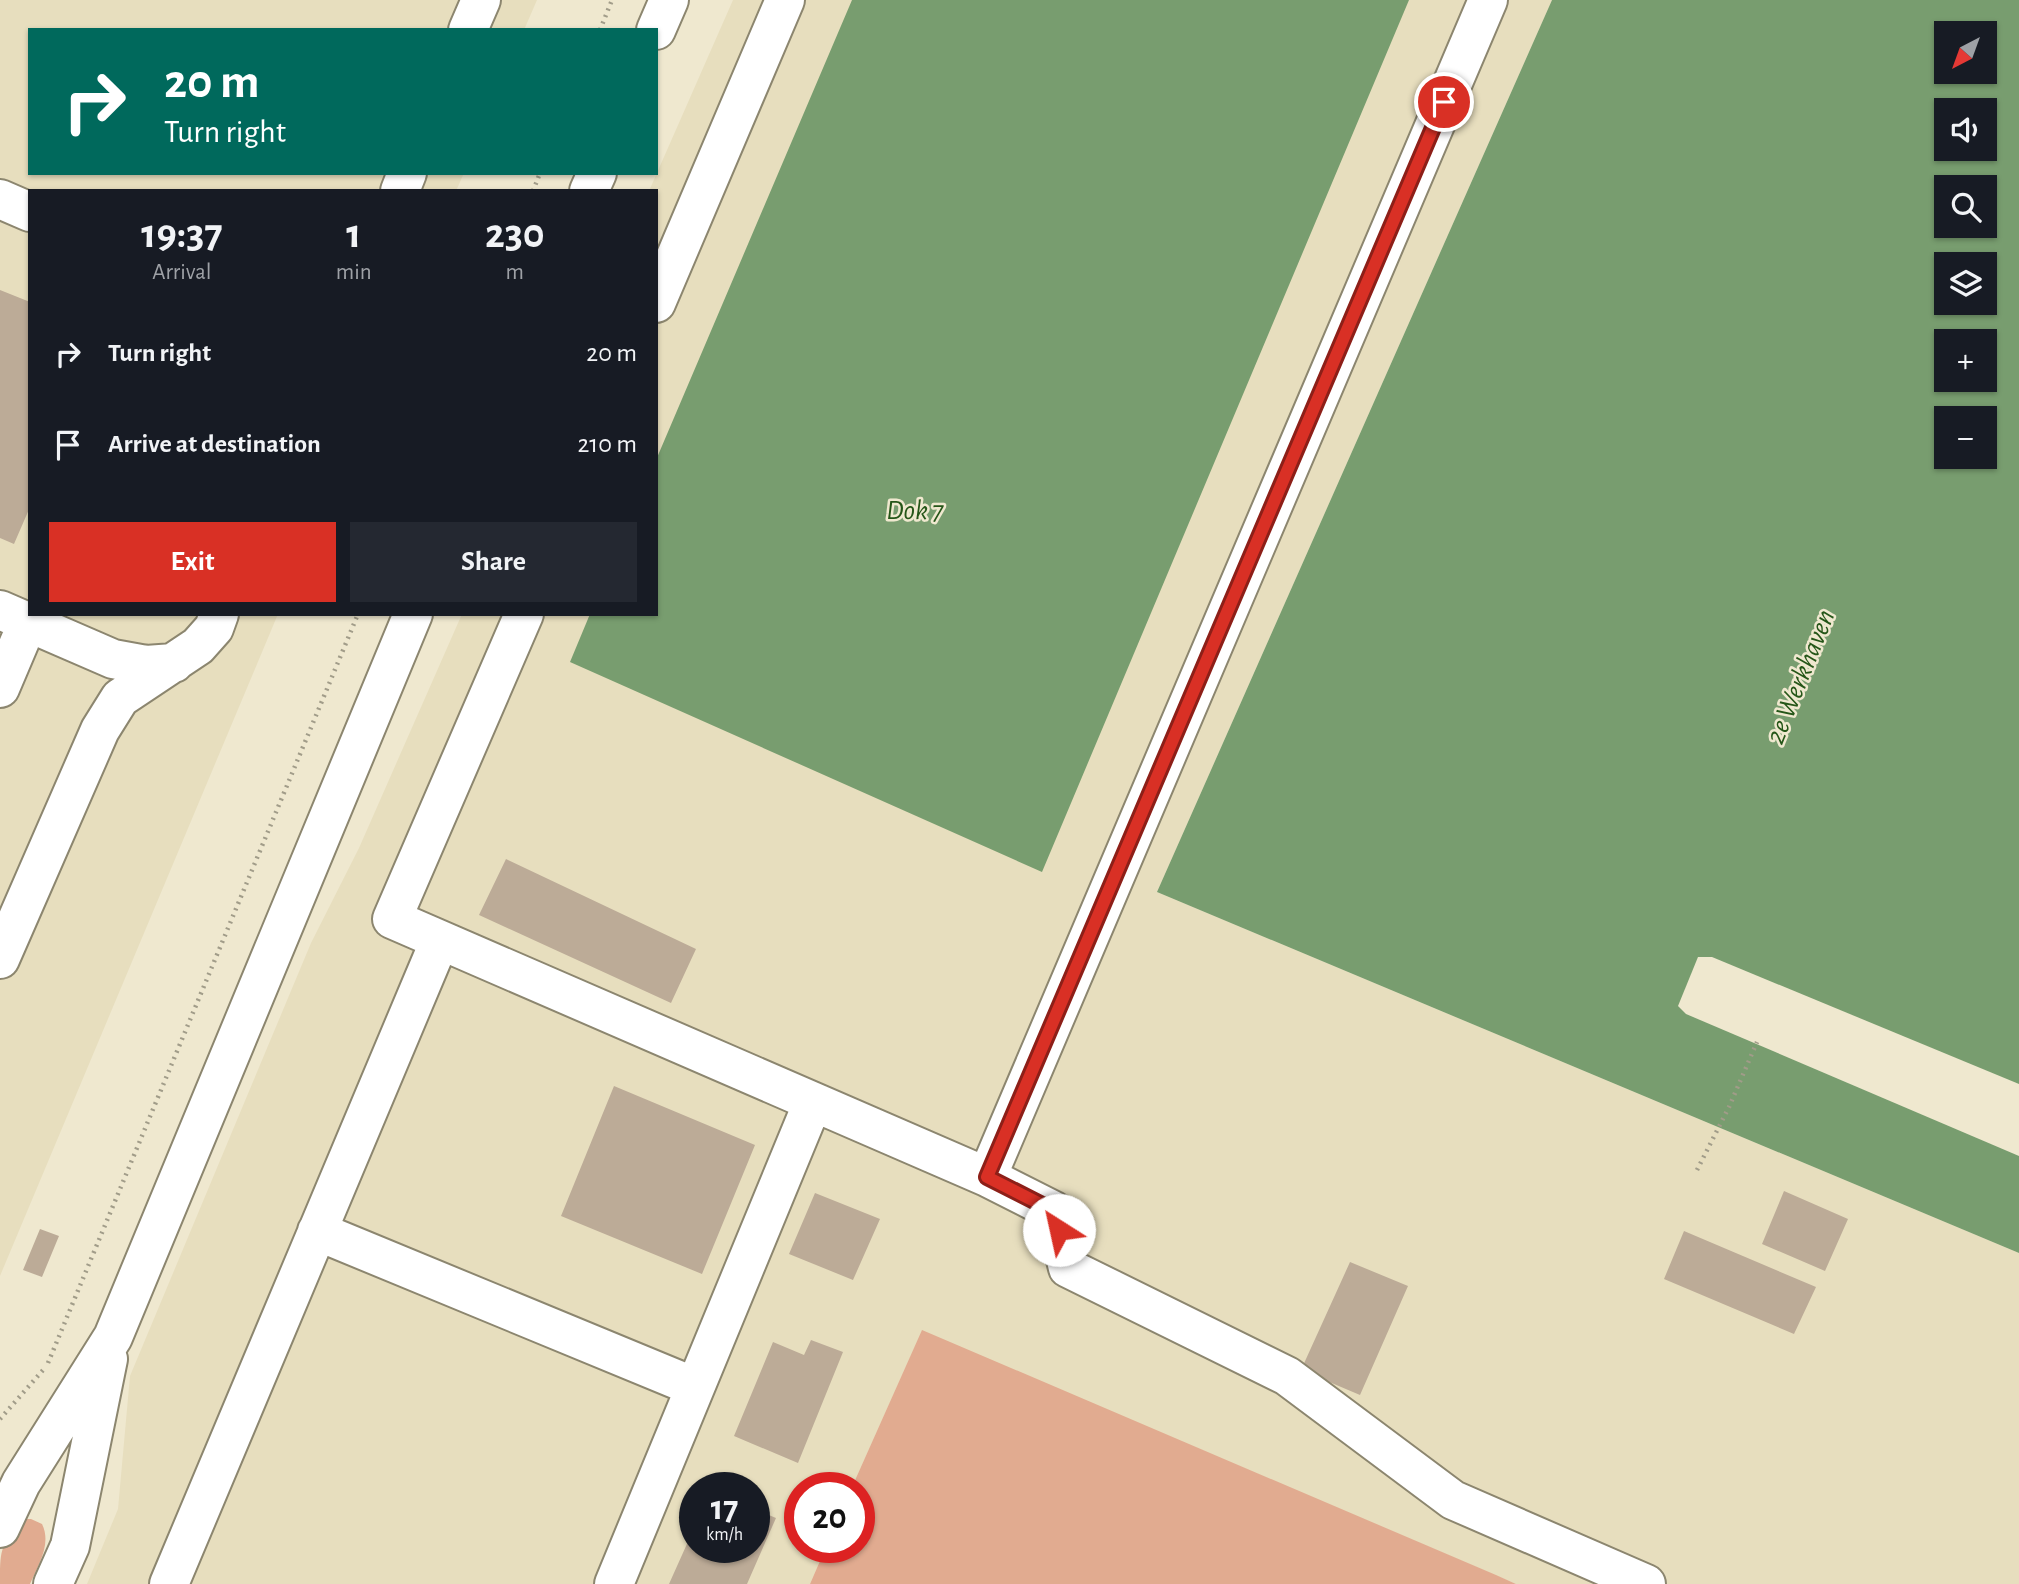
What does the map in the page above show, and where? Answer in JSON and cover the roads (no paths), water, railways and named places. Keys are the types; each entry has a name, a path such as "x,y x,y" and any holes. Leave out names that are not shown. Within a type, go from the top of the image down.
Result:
{"lane":[{"path":"657,28 669,0"},
{"path":"658,298 785,0"},
{"path":"987,1177 1488,0"},
{"path":"0,200 28,211"},
{"path":"0,688 14,616 113,659 146,666 174,663"},
{"path":"0,960 100,730 120,698 198,646 214,628 218,616"},
{"path":"0,1528 21,1483 113,1337 412,616"},
{"path":"523,616 392,919 987,1177 1054,1211 1068,1268 1287,1376 1453,1500 1646,1584"},
{"path":"169,1584 440,940"},
{"path":"614,1584 813,1102"},
{"path":"317,1231 695,1387"},
{"path":"53,1584 70,1546 113,1337"}],"water":[{"name":"Dok 7","path":"852,0 1409,0 1042,872 570,662 589,616 658,616 658,455"},
{"name":"2e Werkhaven","path":"1552,0 2019,0 2019,1253 1157,892"}]}
